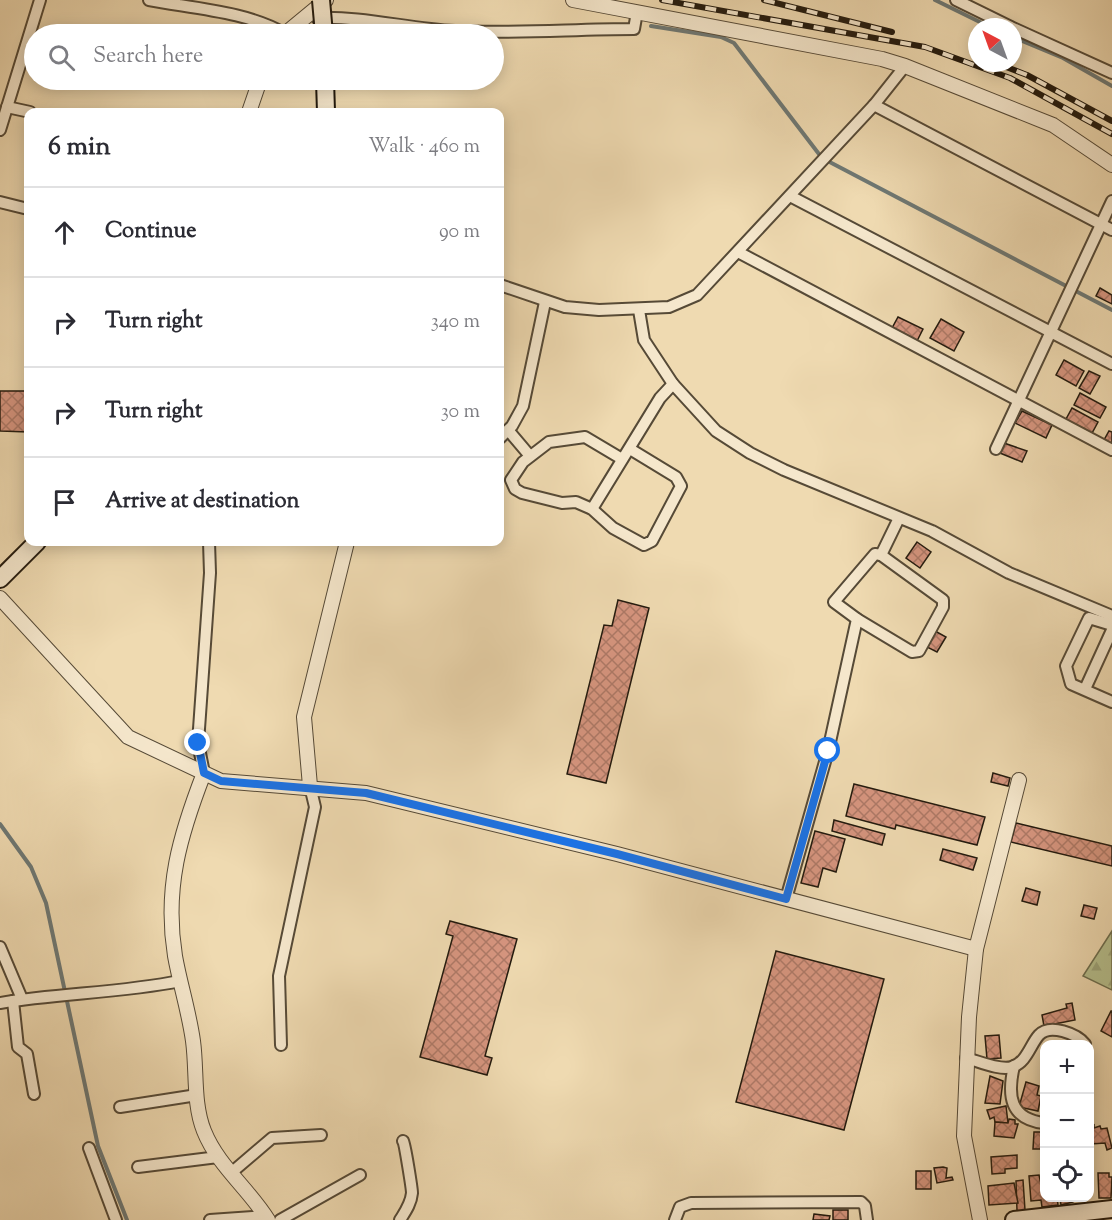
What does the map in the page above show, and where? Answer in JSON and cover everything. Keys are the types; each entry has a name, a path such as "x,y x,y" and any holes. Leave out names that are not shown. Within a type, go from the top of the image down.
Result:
{"main road":[{"path":"321,0 323,24"},
{"path":"325,90 326,108"},
{"path":"0,579 33,546"},
{"path":"1014,1220 1112,1209"}],"street":[{"path":"33,24 40,0"},
{"path":"149,0 264,24"},
{"path":"296,24 326,0"},
{"path":"573,0 905,66 1053,126 1112,165"},
{"path":"956,0 993,18"},
{"path":"504,33 567,29 634,29 637,12"},
{"path":"302,19 344,17 398,24"},
{"path":"1022,32 1112,73"},
{"path":"0,130 24,53"},
{"path":"504,287 565,307 639,310 669,307 697,296 874,105 905,66"},
{"path":"0,88 12,92"},
{"path":"250,108 255,90"},
{"path":"874,105 1112,230"},
{"path":"7,107 24,111"},
{"path":"790,196 1112,364"},
{"path":"996,449 1049,331 1112,201"},
{"path":"0,202 24,208"},
{"path":"738,252 1112,450"},
{"path":"530,456 504,434 523,406 545,302"},
{"path":"639,310 645,340 674,384 716,431 750,453 932,531 1009,573 1112,616"},
{"path":"592,509 660,398 674,384"},
{"path":"622,459 585,436 549,442 530,456 511,480 514,489 552,501 576,502 592,509 613,528 644,545 652,541 681,486 676,477 630,449"},
{"path":"881,555 899,518"},
{"path":"209,546 210,573 198,743 204,773 184,824 174,862 171,903 175,953 193,1041 197,1095 203,1130 218,1157 267,1218"},
{"path":"281,1045 279,976 315,807 310,786 304,717 346,546"},
{"path":"875,554 881,555 943,600 943,607 919,651 912,652 857,619 834,602 875,554"},
{"path":"0,598 128,737 221,781 310,786 366,793 441,810 976,949"},
{"path":"1112,626 1089,618 1066,666 1071,684 1112,701"},
{"path":"786,899 828,751 857,619"},
{"path":"1085,689 1112,630"},
{"path":"980,1220 964,1136 966,1058 976,949 1019,780"},
{"path":"0,947 17,1000 18,1047 27,1054 34,1094"},
{"path":"0,1003 150,987 180,981"},
{"path":"966,1058 1006,1068 1014,1066 1028,1052 1042,1032 1064,1031 1079,1040"},
{"path":"1014,1066 1010,1084 1015,1107 1029,1121 1040,1122"},
{"path":"120,1107 197,1095"},
{"path":"231,1173 272,1138 321,1135"},
{"path":"400,1220 409,1207 412,1192 408,1174 407,1148 404,1141"},
{"path":"89,1148 116,1220"},
{"path":"138,1167 218,1157"},
{"path":"280,1220 360,1175"},
{"path":"675,1220 680,1207 691,1203 861,1202 866,1206 867,1220"},
{"path":"210,1220 267,1218"}],"green space":[{"path":"1112,931 1112,990 1083,976"}],"building":[{"path":"1100,288 1112,295 1112,304 1096,296"},
{"path":"898,317 923,329 916,343 891,330"},
{"path":"941,319 964,332 954,351 930,338"},
{"path":"1064,360 1084,371 1076,386 1056,375"},
{"path":"1089,371 1100,376 1090,394 1079,388"},
{"path":"0,391 24,391 24,432 0,431"},
{"path":"1080,393 1106,407 1100,418 1074,405"},
{"path":"1072,408 1098,422 1091,435 1065,421"},
{"path":"1022,411 1052,425 1046,438 1015,423"},
{"path":"1109,431 1112,432 1112,444 1104,440"},
{"path":"1004,443 1027,451 1022,462 1000,453"},
{"path":"917,542 931,552 920,568 906,558"},
{"path":"618,600 649,608 606,783 567,774 604,625 612,626"},
{"path":"935,631 946,637 937,652 927,647"},
{"path":"993,773 1010,778 1008,786 991,782"},
{"path":"854,784 985,817 977,845 896,825 895,829 846,816"},
{"path":"834,820 885,834 882,845 832,831"},
{"path":"1016,823 1112,846 1112,866 1011,842"},
{"path":"815,831 845,839 836,872 823,868 818,887 801,883"},
{"path":"943,849 977,858 973,870 940,860"},
{"path":"1026,888 1040,892 1037,905 1022,901"},
{"path":"1084,905 1097,908 1094,919 1081,916"},
{"path":"450,921 517,939 485,1056 492,1058 487,1075 420,1057 453,936 446,934"},
{"path":"776,951 884,979 844,1130 736,1102"},
{"path":"1072,1003 1075,1020 1044,1026 1042,1015 1067,1008 1066,1004"},
{"path":"1112,1011 1112,1037 1101,1031"},
{"path":"999,1035 1001,1058 987,1059 985,1036"},
{"path":"990,1076 1003,1081 1000,1104 985,1103"},
{"path":"1026,1082 1039,1086 1038,1111 1019,1107"},
{"path":"1006,1106 1008,1123 995,1122 994,1117 990,1119 987,1110"},
{"path":"1009,1119 1015,1120 1015,1124 1018,1124 1014,1138 994,1136 995,1122 1008,1123"},
{"path":"1100,1126 1101,1129 1107,1128 1112,1148 1107,1150 1105,1143 1094,1144 1094,1128"},
{"path":"1034,1132 1040,1132 1040,1149 1033,1149"},
{"path":"1017,1155 1017,1168 1005,1169 1005,1173 992,1174 991,1157"},
{"path":"934,1168 947,1168 946,1178 952,1177 953,1180 937,1183"},
{"path":"916,1171 931,1171 931,1189 916,1189"},
{"path":"1098,1173 1109,1173 1109,1177 1112,1177 1111,1198 1099,1198"},
{"path":"1039,1175 1040,1200 1031,1201 1029,1176"},
{"path":"1023,1180 1025,1210 1017,1211 1016,1181"},
{"path":"1014,1183 1018,1203 989,1205 988,1186"},
{"path":"1041,1202 1058,1202 1058,1205 1042,1207"},
{"path":"833,1210 848,1210 848,1220 833,1220"},
{"path":"814,1214 830,1216 829,1220 813,1220"}],"waterway":[{"path":"935,0 972,18"},
{"path":"651,26 721,37 734,43 822,158 1112,310"},
{"path":"1022,41 1063,58 1112,86"},
{"path":"0,824 31,867 46,903 98,1146 127,1220"}],"railway":[{"path":"662,0 925,47 1010,78 1112,134"},
{"path":"764,0 892,32"},
{"path":"1019,72 1112,121"}],"route":[{"path":"198,743 204,773 221,781 310,786 366,793 617,854 786,899 828,751"}]}
